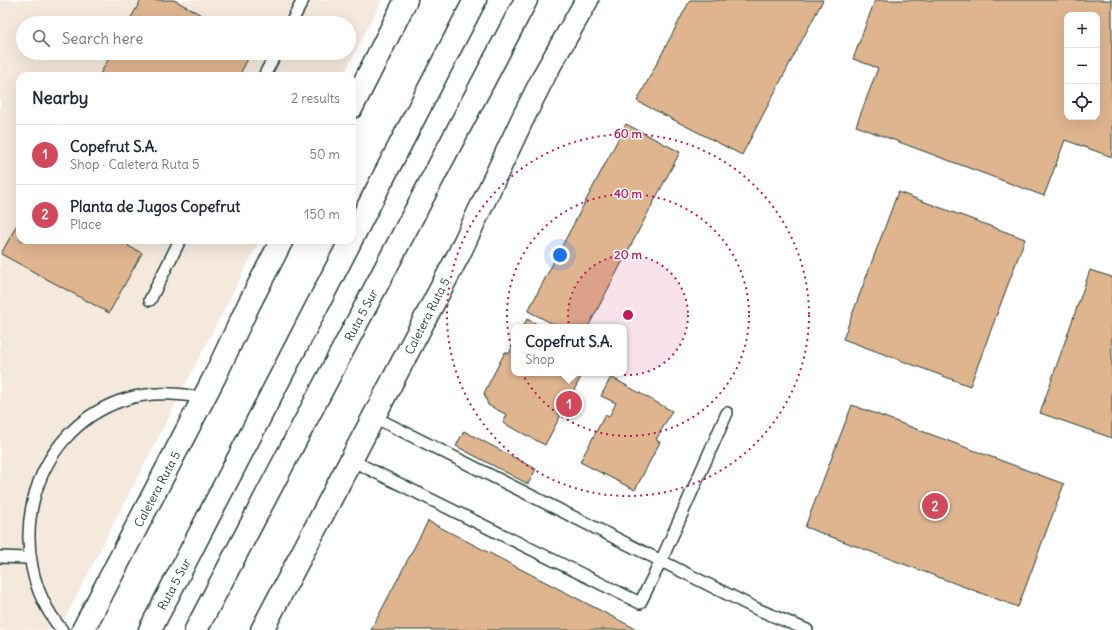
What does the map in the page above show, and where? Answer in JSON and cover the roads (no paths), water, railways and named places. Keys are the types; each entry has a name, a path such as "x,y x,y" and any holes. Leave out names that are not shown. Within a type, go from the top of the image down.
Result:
{"main road":[{"path":"356,99 406,0"},
{"name":"Ruta 5 Sur","path":"356,231 475,0"},
{"name":"Ruta 5 Sur","path":"196,630 526,0"},
{"name":"Caletera Ruta 5","path":"262,630 466,240 525,113 546,72 587,0"},
{"name":"Caletera Ruta 5","path":"83,630 204,398 279,244"},
{"name":"Ruta 5 Sur","path":"150,630 349,244"}],"lane":[{"path":"295,16 303,0"},
{"path":"266,72 272,60"},
{"path":"150,300 178,244"},
{"path":"62,630 49,614 39,596 32,578 27,558 25,539 26,519 30,499 45,462 57,445 87,418 123,400 164,394 184,394 204,398"},
{"path":"351,460 640,603 661,561 727,413"},
{"path":"374,417 757,610 807,630"},
{"path":"0,557 27,558"}],"place":[{"name":"Copefrut S.A.","path":"569,404"},
{"name":"Planta de Jugos Copefrut","path":"935,506"}]}
